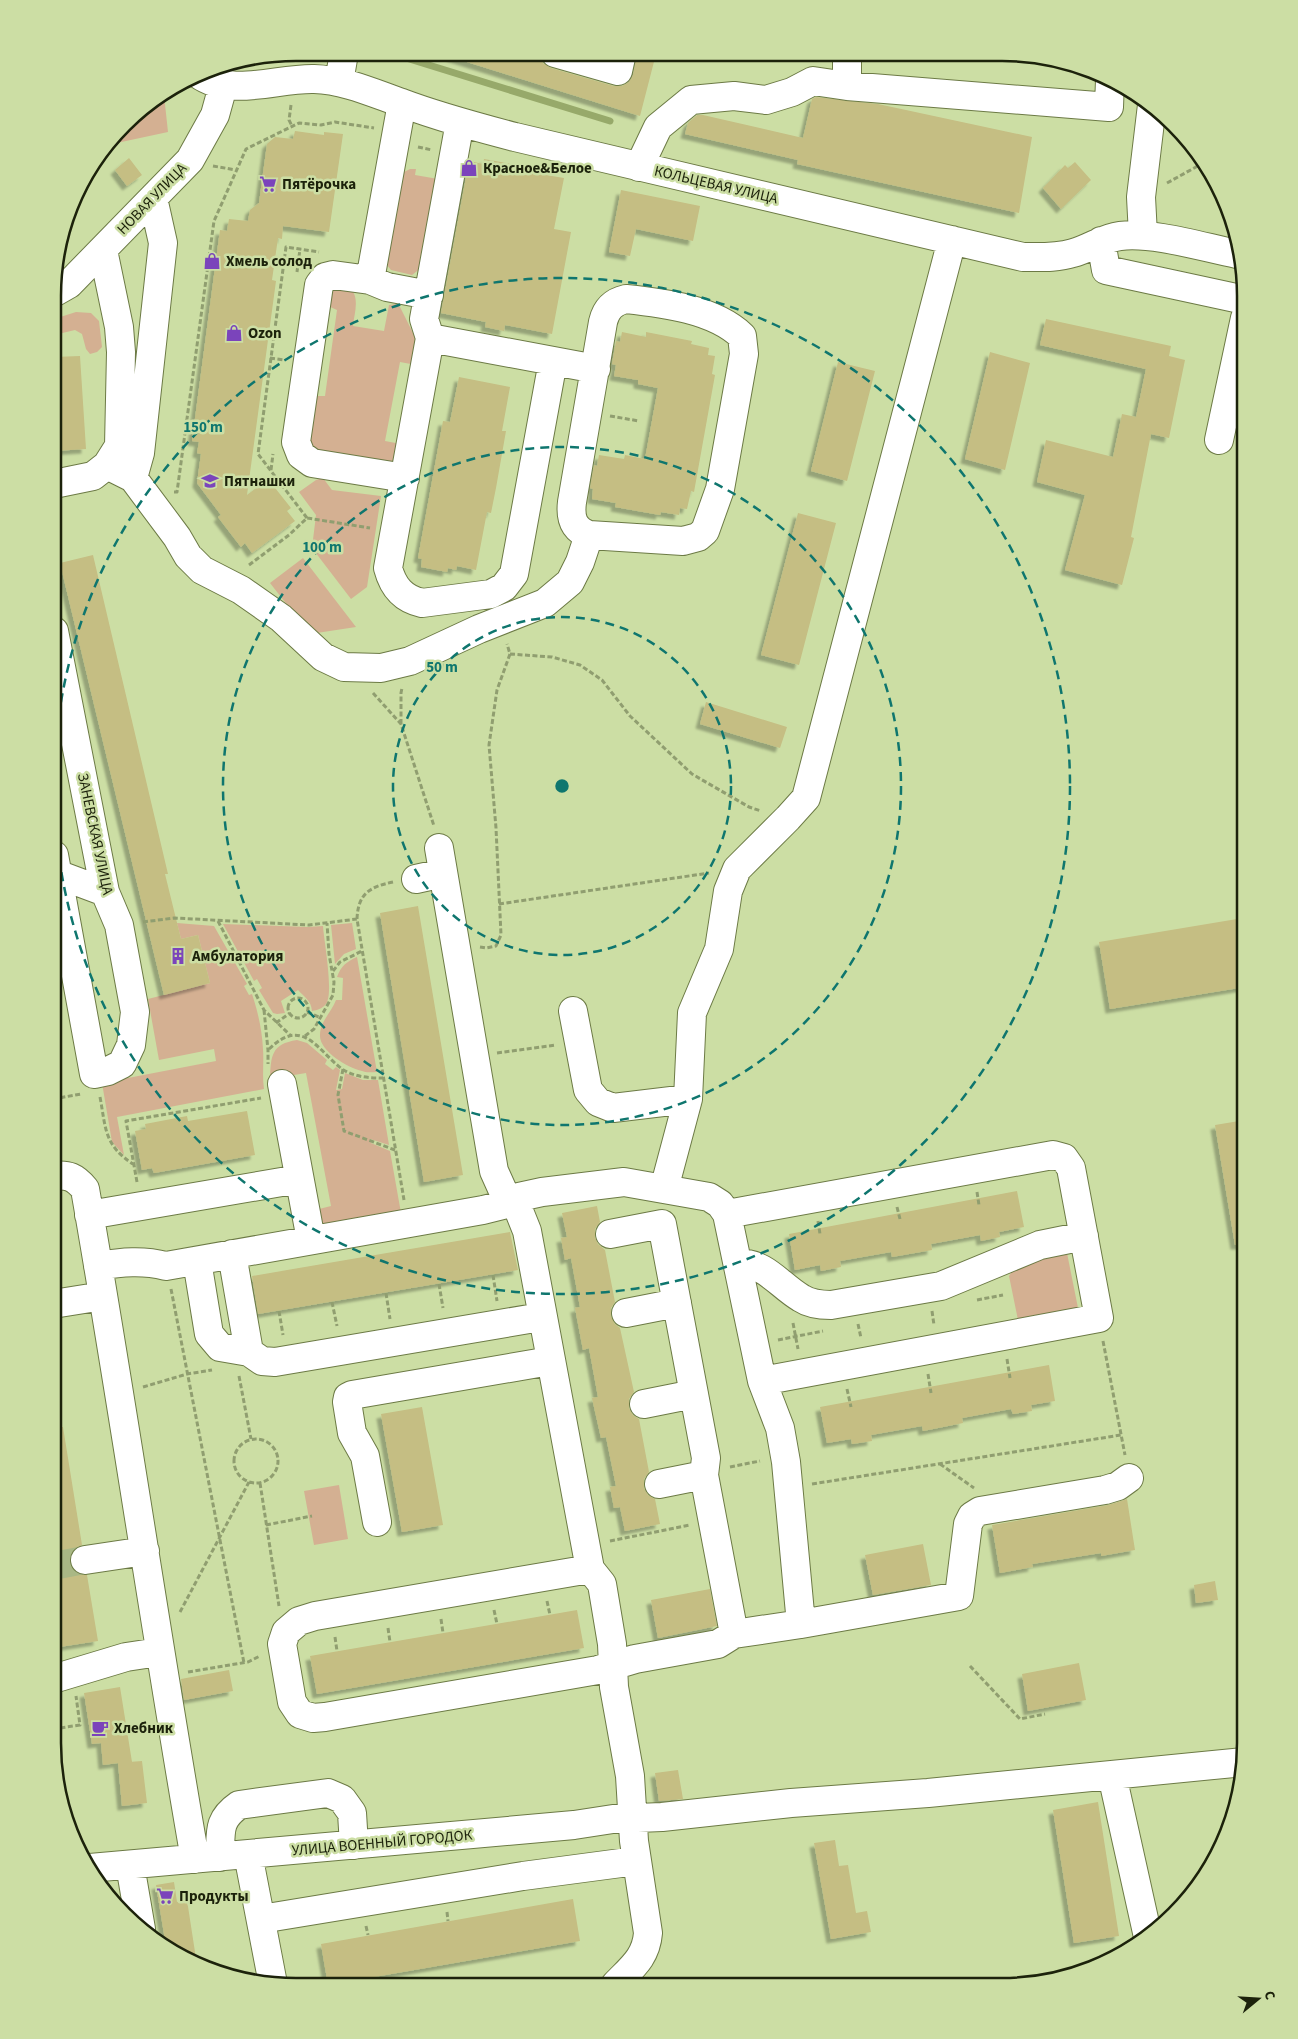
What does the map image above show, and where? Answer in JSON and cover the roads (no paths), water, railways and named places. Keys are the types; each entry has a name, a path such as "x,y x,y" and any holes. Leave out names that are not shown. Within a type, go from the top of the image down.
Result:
{"street":[{"path":"339,82 343,61"},
{"path":"582,61 618,72 620,61"},
{"path":"847,61 847,86"},
{"name":"КОЛЬЦЕВАЯ УЛИЦА","path":"206,79 223,86 245,86 307,79 339,82 369,90 460,122 639,167 1023,257 1049,258 1073,253 1101,241 1119,236 1143,235 1233,253"},
{"path":"639,167 658,127 692,100 734,96 766,100 792,92 813,81 847,86 1109,107 1110,87"},
{"name":"НОВАЯ УЛИЦА","path":"62,288 69,284 190,160 214,116 223,86"},
{"path":"370,280 402,103"},
{"path":"1143,235 1141,197 1151,115"},
{"path":"460,122 424,318 430,338 388,568 392,581 400,592 412,601 422,603 491,594 504,587 514,574 553,361"},
{"path":"133,478 140,453 163,243 153,198"},
{"path":"664,1189 688,1099 692,1013 719,949 728,891 737,869 806,798 952,240"},
{"path":"1101,241 1106,270 1237,298"},
{"path":"61,483 93,476 107,465 119,446 122,352 119,326 103,250"},
{"path":"405,478 312,463 301,455 296,442 320,285 325,277 333,274 370,280 387,287 429,295"},
{"path":"626,299 693,310 735,330 742,336 744,345 720,489 706,531 698,537 683,541 589,535 581,532 573,524 570,512 596,368 605,313 618,300 626,299"},
{"path":"430,338 596,368"},
{"path":"1219,440 1237,359"},
{"path":"107,465 133,478 177,536 188,556 202,570 241,590 281,618 322,657 344,666 381,668 410,661 546,603 570,582 589,535"},
{"name":"ЗАНЕВСКАЯ УЛИЦА","path":"61,667 105,892 119,925 135,1012 131,1044 122,1064 108,1071 97,1082 61,895"},
{"path":"416,879 441,861 494,1171 503,1191 519,1211 527,1231 541,1317 587,1557 602,1584 612,1644 614,1687 630,1776 636,1861 648,1933 647,1947 640,1958 621,1978"},
{"path":"61,867 105,892"},
{"path":"573,1011 588,1090 598,1102 613,1108 688,1099"},
{"path":"283,1089 311,1240"},
{"path":"727,1214 1053,1155 1064,1158 1071,1168 1099,1318 762,1381"},
{"path":"61,1175 76,1179 84,1188 145,1551 161,1664 207,1858"},
{"path":"89,1215 299,1179"},
{"path":"98,1266 121,1262 148,1262 166,1266 483,1210 503,1205 519,1197 542,1192 624,1182 709,1197 720,1204 727,1214 762,1381 780,1428 789,1488 801,1624"},
{"path":"610,1234 662,1224 706,1458 704,1473 734,1634"},
{"path":"738,1263 750,1263 761,1268 801,1299 816,1305 823,1305 941,1286 1040,1245 1084,1236"},
{"path":"232,1254 255,1357"},
{"path":"196,1261 209,1334 220,1347 275,1362 541,1317"},
{"path":"61,1303 103,1296"},
{"path":"626,1313 677,1303"},
{"path":"377,1522 366,1456 352,1434 347,1402 348,1397 352,1394 550,1361"},
{"path":"644,1404 694,1394"},
{"path":"660,1484 704,1473"},
{"path":"587,1557 299,1621 286,1632 282,1644 292,1702 300,1714 313,1718 598,1670 635,1658 718,1644 734,1634 959,1596 968,1524 972,1516 980,1511 1105,1490 1118,1486 1129,1478"},
{"path":"85,1560 145,1551"},
{"path":"61,1677 126,1657 161,1664"},
{"name":"УЛИЦА ВОЕННЫЙ ГОРОДОК","path":"97,1867 354,1846 791,1803 928,1793 1236,1763"},
{"path":"1112,1774 1146,1928"},
{"path":"207,1858 227,1813 239,1806 328,1793 342,1799 352,1812 354,1846"},
{"path":"248,1854 272,1976"},
{"path":"261,1919 524,1876 636,1861"},
{"path":"130,1864 139,1917"}],"waterway":[{"path":"416,61 610,121"}],"tunnel":[{"path":"61,1564 85,1560"}],"place":[{"name":"Красное&Белое","path":"469,168"},
{"name":"Пятёрочка","path":"268,184"},
{"name":"Хмель солод","path":"212,261"},
{"name":"Ozon","path":"234,333"},
{"name":"Пятнашки","path":"210,481"},
{"name":"Амбулатория","path":"178,956"},
{"name":"Хлебник","path":"100,1728"},
{"name":"Продукты","path":"165,1896"}]}
